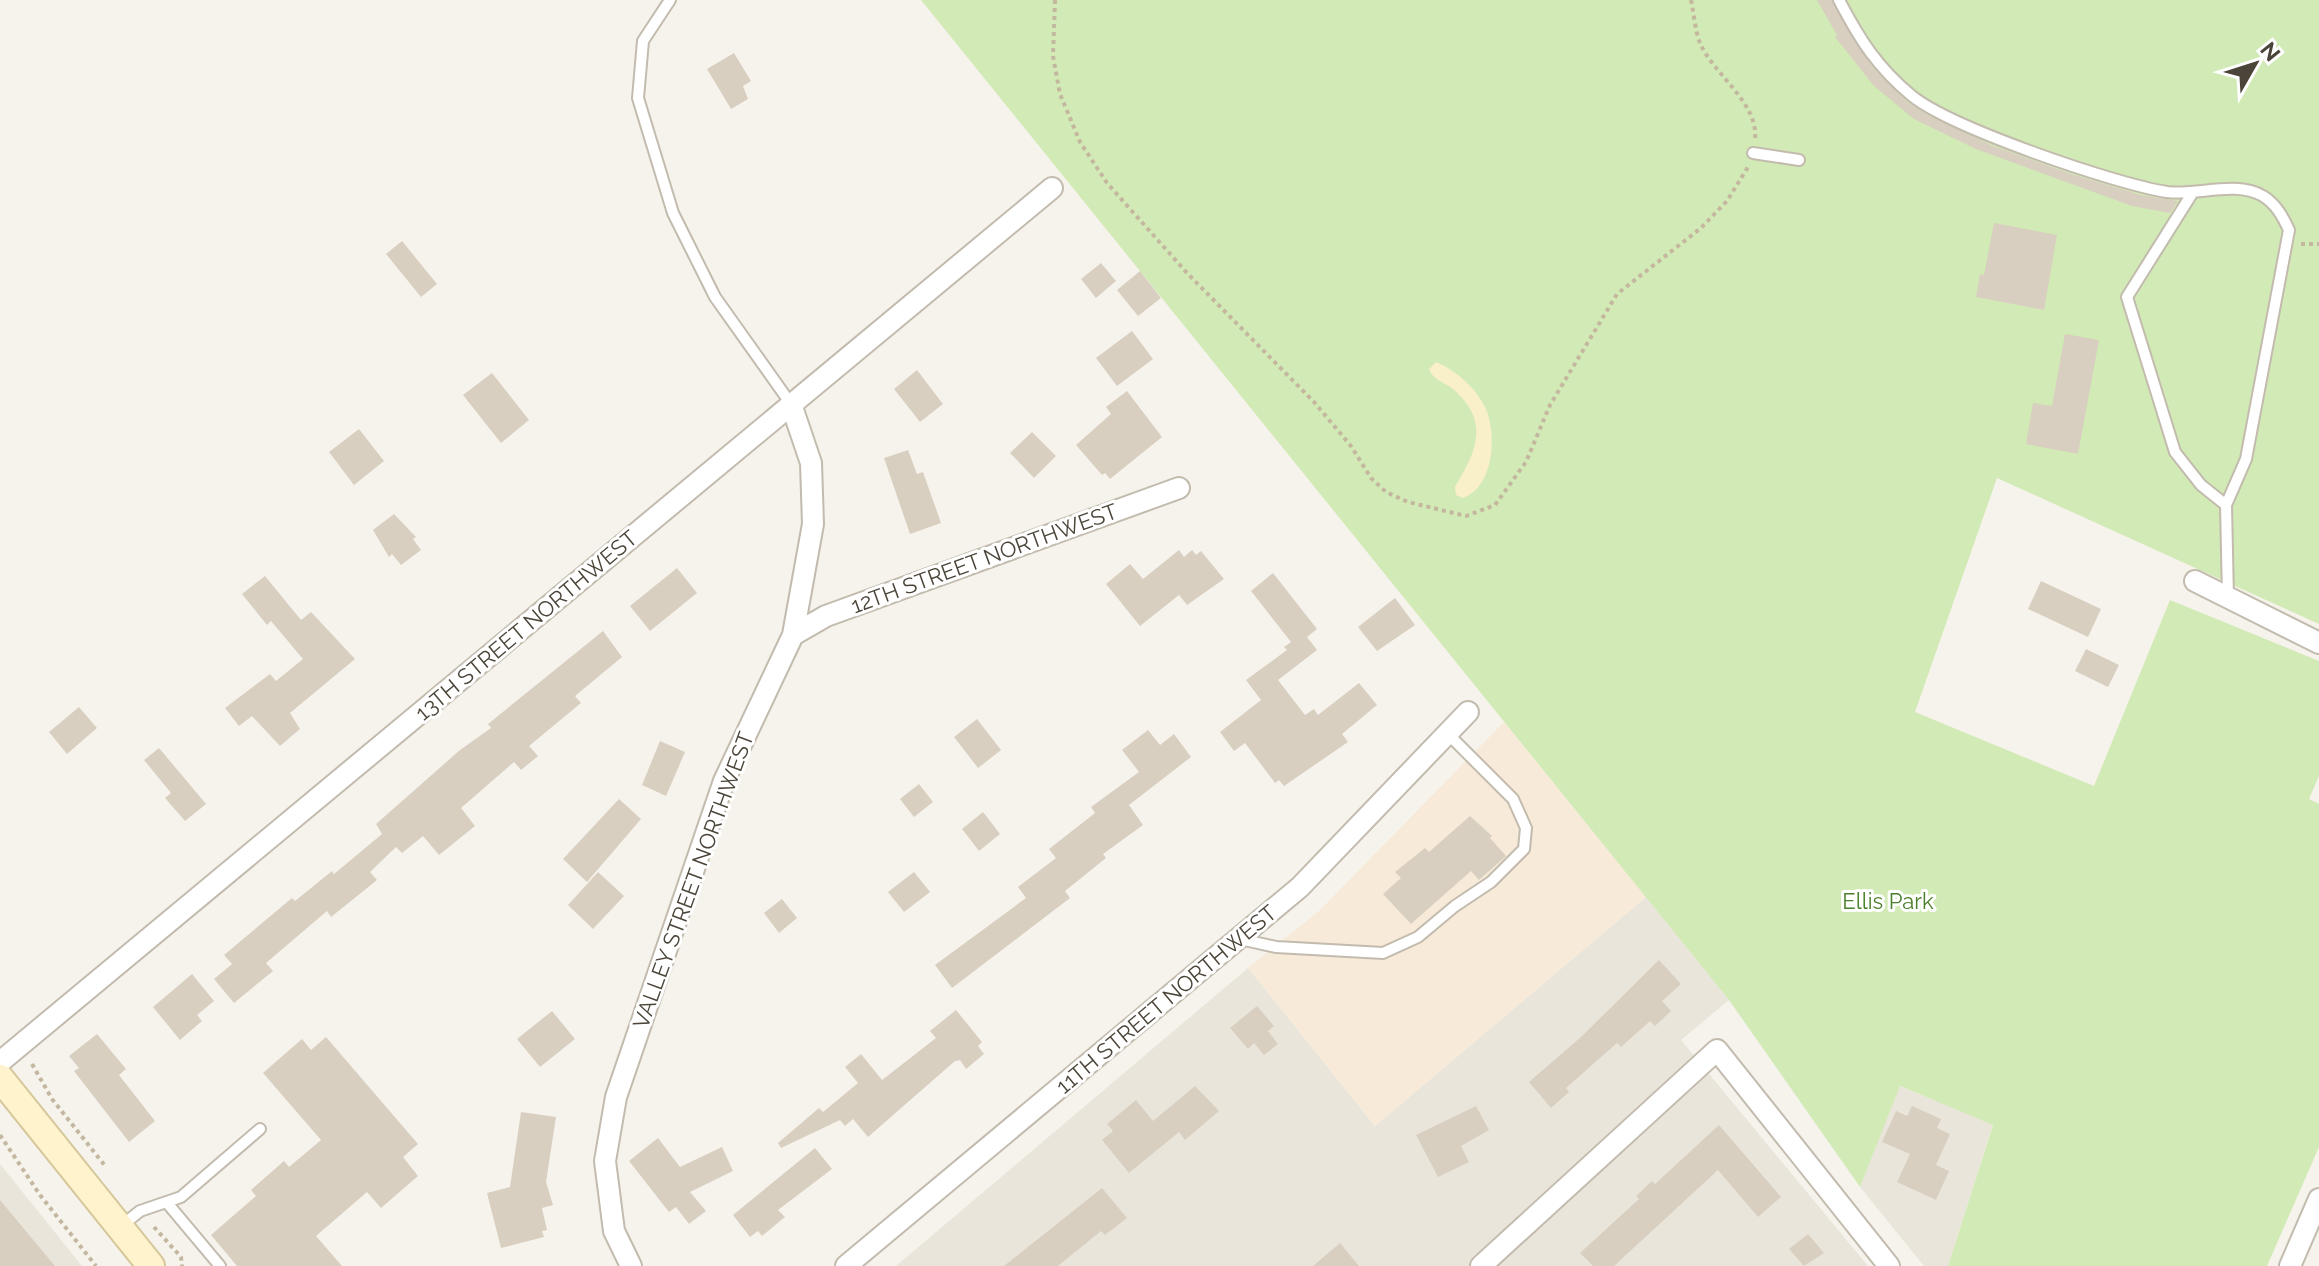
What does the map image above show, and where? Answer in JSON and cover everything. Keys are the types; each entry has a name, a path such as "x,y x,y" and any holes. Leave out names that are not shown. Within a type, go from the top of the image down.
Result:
{"street":[{"name":"13TH STREET NORTHWEST","path":"0,1062 1052,188"},
{"name":"VALLEY STREET NORTHWEST","path":"631,1266 614,1231 605,1161 616,1097 724,781 793,635 813,524 811,463 791,404"},
{"name":"12TH STREET NORTHWEST","path":"793,635 826,616 1179,488"},
{"path":"2195,581 2319,643"},
{"name":"11TH STREET NORTHWEST","path":"846,1266 1300,887 1468,712"},
{"path":"1481,1266 1717,1050 1889,1266"},
{"path":"0,1078 151,1266"},
{"path":"2290,1266 2319,1199"}],"lane":[{"path":"670,0 643,41 638,98 673,213 715,297 791,404"},
{"path":"1839,0 1865,50 1914,97 1970,127 2145,189 2193,192 2244,190 2264,197 2280,211 2289,230 2246,459 2226,505 2228,598"},
{"path":"1753,153 1799,160"},
{"path":"2193,192 2127,297 2175,452 2201,485 2226,505"},
{"path":"1238,939 1276,947 1383,953 1418,937 1455,906 1491,882 1524,849 1526,828 1513,799 1447,733"},
{"path":"119,1227 140,1211 168,1204 260,1129"},
{"path":"168,1204 220,1266"}],"path":[{"path":"1055,0 1053,56 1060,94 1080,142 1107,183 1187,273 1314,402 1351,446 1371,478 1386,492 1408,502 1466,516 1483,512 1507,491 1526,462 1550,405 1617,294 1701,228 1745,176 1756,133 1749,114 1716,71 1699,41 1691,0"},
{"path":"28,1059 52,1099 111,1173"},
{"path":"0,1135 40,1195 96,1266"},
{"path":"140,1211 181,1257 182,1266"}],"shaded area":[{"path":"1504,722 1646,897 1375,1126 1248,968 1320,910"},
{"path":"1646,897 1729,1000 1681,1040 1868,1266 896,1266 1248,968 1375,1126"},
{"path":"1899,1086 1993,1124 1948,1266 1924,1266 1860,1187"},
{"path":"0,1164 82,1266 0,1266"}],"green space":[{"name":"Ellis Park","path":"921,0 2319,0 2319,624 1997,478 1915,712 2094,786 2170,600 2319,661 2319,776 2309,799 2319,804 2319,1147 2267,1266 1948,1266 1993,1125 1900,1086 1860,1187 1729,1000"}],"sand":[{"path":"1436,362 1471,387 1486,409 1489,420 1492,446 1487,472 1473,492 1463,498 1456,495 1455,487 1474,449 1476,425 1465,401 1431,373 1429,369"}],"building":[{"path":"1817,0 1831,0 1873,68 1907,102 1929,116 1993,146 2071,174 2141,195 2178,201 2170,213 2132,206 1976,149 1914,119 1874,86 1835,37 1837,35"},
{"path":"734,53 751,81 743,86 748,99 731,109 707,69"},
{"path":"1994,223 2057,235 2044,310 1976,297 1980,274 1984,275"},
{"path":"402,241 437,284 421,297 386,254"},
{"path":"1101,263 1116,281 1096,298 1081,279"},
{"path":"1140,271 1161,298 1138,316 1117,290"},
{"path":"1132,331 1153,359 1117,386 1096,358"},
{"path":"2065,334 2099,340 2078,454 2026,444 2033,403 2052,406"},
{"path":"917,370 943,404 920,422 894,389"},
{"path":"492,373 529,420 501,443 463,395"},
{"path":"1127,391 1162,437 1110,479 1105,473 1102,475 1076,445 1111,414 1106,407"},
{"path":"359,429 384,461 354,485 329,452"},
{"path":"1032,432 1056,456 1034,478 1010,453"},
{"path":"908,450 917,474 923,472 941,523 910,534 884,458"},
{"path":"394,514 416,537 413,539 421,550 401,565 392,554 389,557 373,530"},
{"path":"1179,550 1184,557 1192,550 1196,555 1201,551 1224,579 1187,605 1179,595 1140,626 1106,584 1130,564 1143,579"},
{"path":"677,568 697,593 650,631 630,606"},
{"path":"1273,573 1317,629 1307,637 1317,650 1278,680 1305,715 1314,709 1318,715 1359,683 1377,705 1342,734 1348,742 1284,786 1279,780 1275,783 1245,743 1234,751 1220,732 1261,700 1246,680 1287,650 1284,647 1291,642 1251,591"},
{"path":"265,576 301,620 311,612 355,659 290,713 300,729 280,746 252,716 239,726 225,708 270,674 276,681 303,659 271,621 267,625 242,594"},
{"path":"2041,581 2101,609 2088,637 2028,609"},
{"path":"1395,598 1415,625 1377,651 1358,627"},
{"path":"603,631 622,657 575,696 581,703 529,746 538,756 521,770 514,762 461,808 475,826 439,855 423,836 402,853 396,847 370,872 377,880 331,917 327,911 266,963 273,971 234,1003 214,979 232,964 224,955 292,898 295,901 332,871 334,874 382,834 376,824 460,750 491,728 488,724"},
{"path":"2086,649 2119,665 2108,687 2075,671"},
{"path":"79,707 97,728 67,754 49,732"},
{"path":"977,719 1001,750 978,768 954,737"},
{"path":"1148,730 1160,745 1174,734 1191,757 1129,805 1143,825 1103,854 1106,858 1065,891 1070,898 952,988 935,965 1026,898 1018,887 1056,858 1049,849 1095,813 1091,807 1139,772 1122,750"},
{"path":"660,741 685,752 666,796 642,785"},
{"path":"159,748 206,804 185,821 165,798 171,793 144,760"},
{"path":"919,784 933,802 914,817 900,799"},
{"path":"619,799 641,819 587,882 563,859"},
{"path":"983,812 1000,834 979,851 962,829"},
{"path":"1470,816 1492,836 1490,838 1506,856 1479,880 1471,871 1411,924 1383,894 1401,878 1395,872 1425,848 1429,852"},
{"path":"598,872 624,896 593,929 568,905"},
{"path":"914,872 930,892 904,912 888,892"},
{"path":"782,899 797,918 779,933 764,913"},
{"path":"1659,960 1681,984 1662,1001 1671,1011 1655,1026 1650,1021 1621,1047 1617,1043 1566,1088 1569,1092 1551,1108 1529,1082 1581,1037"},
{"path":"192,974 214,1001 197,1015 202,1021 180,1040 153,1007"},
{"path":"1257,1006 1274,1026 1268,1031 1278,1044 1264,1055 1254,1043 1248,1049 1230,1028"},
{"path":"956,1010 982,1042 978,1046 984,1054 966,1069 960,1060 955,1061 868,1137 853,1119 845,1126 840,1120 781,1148 778,1143 819,1108 823,1112 858,1083 845,1067 861,1054 882,1080 936,1038 930,1031"},
{"path":"552,1011 575,1039 540,1067 517,1039"},
{"path":"97,1034 126,1069 119,1075 155,1121 129,1142 74,1071 79,1068 69,1056"},
{"path":"326,1037 418,1144 403,1157 418,1176 381,1208 367,1192 316,1236 342,1266 237,1266 211,1235 256,1196 251,1190 284,1161 289,1167 321,1140 263,1073 302,1039 311,1050"},
{"path":"1195,1086 1219,1111 1185,1140 1179,1132 1129,1173 1102,1140 1113,1131 1107,1124 1136,1100 1153,1121"},
{"path":"1476,1106 1489,1130 1461,1146 1469,1162 1438,1177 1416,1135"},
{"path":"1912,1106 1941,1119 1937,1128 1950,1134 1936,1165 1949,1171 1936,1200 1897,1182 1910,1154 1882,1142 1896,1111 1907,1116"},
{"path":"521,1112 556,1117 546,1182 553,1205 542,1208 547,1230 542,1231 544,1237 501,1248 487,1193 510,1187"},
{"path":"1719,1125 1781,1197 1758,1217 1718,1170 1614,1266 1593,1266 1580,1253 1639,1199 1636,1196 1652,1181 1655,1184"},
{"path":"658,1138 680,1167 722,1147 733,1171 690,1192 706,1211 689,1224 676,1207 669,1212 629,1161"},
{"path":"815,1148 832,1169 778,1210 785,1217 762,1236 758,1231 750,1237 733,1215"},
{"path":"1102,1188 1127,1218 1105,1235 1101,1231 1058,1266 1004,1266"},
{"path":"0,1200 55,1266 0,1266"},
{"path":"1808,1234 1824,1253 1804,1266 1789,1249"},
{"path":"1340,1243 1359,1266 1313,1266"}]}
